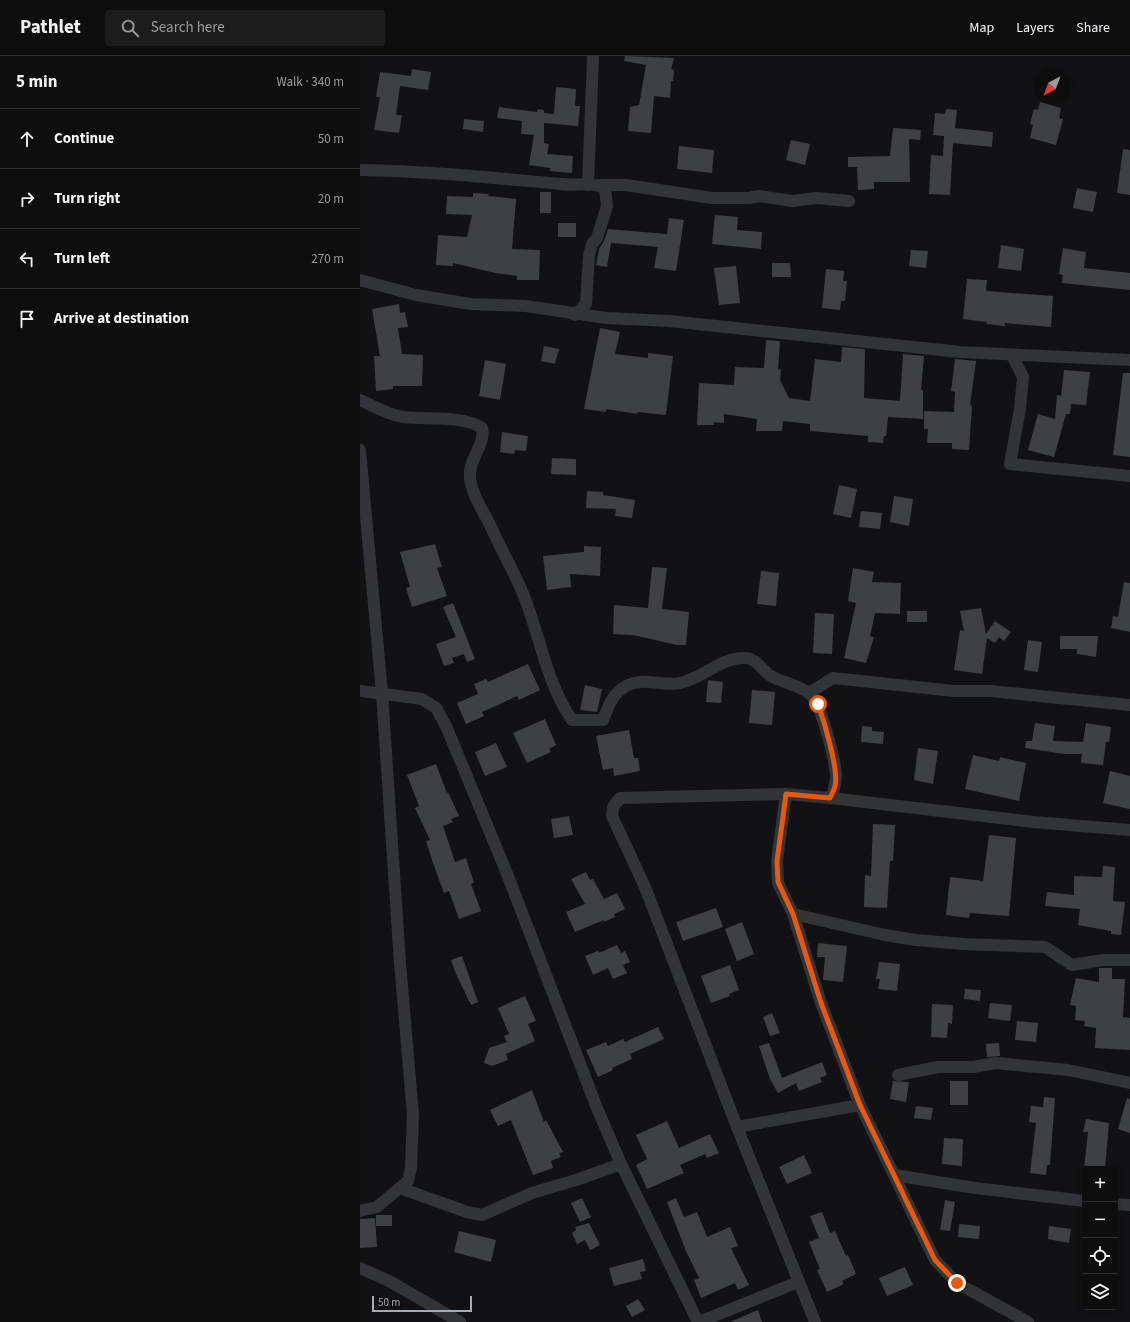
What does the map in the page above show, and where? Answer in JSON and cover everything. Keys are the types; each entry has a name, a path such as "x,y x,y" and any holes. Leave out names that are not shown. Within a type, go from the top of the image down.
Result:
{"street":[{"path":"593,56 594,185"},
{"path":"360,170 462,176 572,185 626,186 712,198 749,198 758,196 793,201 817,198 849,201"},
{"path":"575,315 586,304 589,255 592,244 597,238 607,206 605,189 594,185"},
{"path":"360,280 416,295 470,304 526,306 575,315 670,321 960,352 1130,360"},
{"path":"1012,355 1023,377 1020,409 1010,464 1130,476"},
{"path":"360,400 401,417 462,421 476,424 482,428 483,434 473,458 469,476 474,491 512,569 528,607 537,641 558,696 572,720 603,720 613,695 627,686 641,680 679,684 695,679 731,660 745,657 758,663 770,676 809,693 818,704 823,717 836,774 835,786 830,798"},
{"path":"360,450 382,693 412,1115 411,1168 408,1181 377,1207 360,1211"},
{"path":"809,693 833,678 954,691 990,691 1130,705"},
{"path":"360,691 422,699 436,708 446,726 506,871 597,1108 621,1164 698,1322 798,1282"},
{"path":"786,794 777,861 778,882 793,914 821,1003 860,1105 935,1260 957,1283 1028,1322"},
{"path":"815,1322 737,1127 646,887 612,816 613,807 620,798 786,794 1034,822 1130,830"},
{"path":"793,914 885,935 916,940 963,944 1045,947 1072,965 1103,960 1130,960"},
{"path":"898,1075 938,1067 973,1067 996,1063 1068,1070 1130,1083"},
{"path":"737,1127 860,1105"},
{"path":"400,1188 467,1212 482,1215 532,1193 576,1180 621,1164"},
{"path":"894,1175 975,1188 1082,1201"},
{"path":"1118,1204 1130,1205"},
{"path":"360,1268 391,1282 460,1322"}],"building":[{"path":"625,56 674,58 671,69 674,70 673,81 671,81 670,98 654,96 651,133 628,131 630,107 639,105 646,65 624,61"},
{"path":"412,69 431,72 428,90 400,86 396,115 402,115 399,133 374,130 380,97 376,97 380,72 411,76"},
{"path":"556,87 576,89 575,106 580,106 578,126 544,123 544,143 549,144 547,154 573,156 572,173 550,171 550,168 529,165 534,135 521,134 522,121 497,118 499,107 537,112 538,109 544,110 544,113 554,114"},
{"path":"1040,104 1047,104 1061,108 1059,118 1063,119 1056,145 1030,138 1033,125 1030,124 1034,109 1038,110"},
{"path":"946,109 957,110 955,128 993,132 992,147 953,143 950,195 929,194 931,155 943,156 944,136 933,135 935,113 945,114"},
{"path":"464,119 484,121 483,132 463,129"},
{"path":"893,128 921,130 920,140 909,139 910,182 874,182 874,189 858,190 857,167 848,167 848,157 890,156"},
{"path":"791,140 810,144 805,165 786,160"},
{"path":"679,146 714,150 712,173 677,169"},
{"path":"1123,149 1130,150 1130,195 1117,193"},
{"path":"1077,188 1097,192 1093,212 1073,208"},
{"path":"540,192 551,192 551,213 540,213"},
{"path":"473,193 489,194 488,196 516,199 512,249 540,250 539,280 517,280 517,276 495,273 453,263 453,266 436,265 438,235 467,237 472,215 446,214 447,196 473,197"},
{"path":"715,215 738,217 737,230 762,232 761,249 712,244"},
{"path":"669,218 684,220 676,271 654,268 658,247 611,243 607,267 596,265 599,249 604,241 608,229 667,234"},
{"path":"558,223 576,223 576,237 558,237"},
{"path":"1001,245 1024,249 1021,271 998,268"},
{"path":"1063,248 1086,252 1084,268 1130,273 1130,290 1062,283 1063,275 1059,274"},
{"path":"911,250 928,251 926,268 909,266"},
{"path":"772,263 790,263 791,277 772,277"},
{"path":"736,266 740,303 719,305 714,268"},
{"path":"826,269 844,271 843,281 847,281 845,301 841,301 840,310 822,308"},
{"path":"967,279 987,280 986,291 1053,296 1051,327 1005,323 1005,326 963,319"},
{"path":"399,304 400,313 405,312 408,327 398,328 402,354 423,355 422,386 393,386 393,389 376,391 374,356 380,356 372,309"},
{"path":"600,328 620,332 615,354 648,358 648,353 673,356 666,415 638,412 637,414 606,409 606,412 584,409"},
{"path":"766,340 780,341 778,369 781,370 780,380 789,398 810,401 815,359 841,362 842,347 865,349 864,398 900,401 903,354 924,356 921,390 923,390 923,419 888,417 886,436 884,436 883,443 868,442 868,436 810,431 810,424 783,421 782,431 756,431 757,419 724,414 724,423 714,422 714,425 697,425 699,383 734,385 735,367 764,368"},
{"path":"544,346 559,349 555,364 541,361"},
{"path":"955,359 976,361 970,405 972,406 969,450 952,449 952,443 927,443 928,429 924,429 924,411 954,412 955,392 951,391"},
{"path":"485,360 506,364 500,400 479,396"},
{"path":"1064,370 1090,372 1086,405 1071,404 1070,414 1066,414 1054,457 1028,450 1038,414 1055,419 1057,395 1061,396"},
{"path":"1123,373 1130,373 1130,457 1113,455"},
{"path":"502,432 528,436 526,451 515,450 514,454 500,452"},
{"path":"552,458 576,459 576,475 551,474"},
{"path":"839,485 857,489 851,518 833,514"},
{"path":"587,491 603,492 603,495 635,500 632,518 615,516 616,509 586,508"},
{"path":"894,496 913,499 909,526 890,522"},
{"path":"861,511 882,513 880,529 859,527"},
{"path":"435,544 442,567 437,568 447,596 412,607 406,588 410,587 400,552"},
{"path":"584,546 601,547 600,576 570,574 571,587 547,590 543,556 584,552"},
{"path":"652,567 667,568 662,609 689,612 686,645 677,645 633,635 613,634 614,605 648,608"},
{"path":"853,568 874,572 872,582 901,583 900,614 875,613 870,636 874,637 866,663 844,658 856,603 848,601"},
{"path":"761,571 779,573 776,606 757,604"},
{"path":"1124,582 1130,583 1130,632 1111,628 1113,616 1118,617"},
{"path":"453,603 475,659 467,662 464,654 452,658 454,663 444,666 436,644 456,637 443,607"},
{"path":"981,608 986,634 995,621 1011,632 1004,641 999,637 995,643 987,638 982,674 954,670 960,630 964,631 960,611"},
{"path":"907,611 927,611 927,622 907,622"},
{"path":"815,613 834,614 832,654 813,653"},
{"path":"1060,636 1098,636 1096,657 1077,654 1077,649 1060,649"},
{"path":"1028,640 1042,642 1038,672 1024,670"},
{"path":"528,664 540,690 519,700 517,696 482,712 484,716 466,724 457,703 478,694 474,684 486,679 488,682"},
{"path":"708,680 723,682 721,703 706,702"},
{"path":"585,685 602,689 597,712 580,710"},
{"path":"752,690 775,692 772,725 749,723"},
{"path":"545,719 556,745 549,749 551,752 527,763 513,733"},
{"path":"1035,723 1055,726 1053,741 1083,742 1086,723 1111,727 1109,742 1106,742 1103,765 1081,763 1082,754 1064,754 1025,748 1026,741 1032,741"},
{"path":"862,726 872,727 872,731 884,732 883,744 861,742"},
{"path":"629,730 634,758 638,758 640,771 614,776 613,768 603,770 596,736"},
{"path":"496,743 507,767 485,776 475,752"},
{"path":"918,748 938,751 933,784 914,780"},
{"path":"973,755 999,761 1000,757 1026,763 1019,801 965,789"},
{"path":"436,764 447,793 448,792 459,816 451,819 453,822 443,826 455,862 466,858 474,883 471,884 481,911 459,919 449,891 444,893 433,863 426,841 430,840 415,808 419,806 407,775"},
{"path":"1110,771 1130,776 1130,809 1103,803"},
{"path":"569,816 573,835 554,838 551,819"},
{"path":"873,824 895,825 893,861 890,861 887,908 864,907 865,875 871,876"},
{"path":"989,835 1016,838 1009,916 970,913 969,918 946,915 950,877 983,881"},
{"path":"1103,866 1115,867 1113,901 1125,902 1121,935 1111,934 1111,931 1078,925 1080,909 1045,906 1047,892 1074,895 1074,876 1102,877"},
{"path":"586,872 590,880 593,879 604,899 617,893 625,909 614,914 615,917 575,932 566,912 585,904 571,879"},
{"path":"716,908 723,927 683,941 676,922"},
{"path":"742,922 754,954 737,961 725,929"},
{"path":"818,943 847,946 843,982 823,980 825,957 817,957"},
{"path":"617,945 621,953 625,951 630,962 623,965 627,973 613,979 608,968 593,975 585,956 598,951 599,953"},
{"path":"462,956 478,1002 471,1005 451,960"},
{"path":"879,962 900,964 897,991 878,989 880,979 876,979"},
{"path":"730,965 739,990 729,994 730,996 711,1003 701,976"},
{"path":"1099,968 1112,968 1112,979 1125,979 1123,1017 1130,1018 1130,1050 1095,1048 1096,1028 1084,1026 1085,1021 1075,1020 1076,1006 1070,1005 1076,978 1099,982"},
{"path":"965,989 981,990 980,1001 964,999"},
{"path":"525,996 536,1021 528,1024 535,1041 506,1054 508,1060 492,1066 484,1063 489,1048 507,1042 504,1036 509,1034 498,1008"},
{"path":"990,1003 1012,1005 1010,1021 988,1018"},
{"path":"932,1004 953,1005 952,1024 948,1023 947,1038 931,1037"},
{"path":"772,1013 780,1033 770,1036 763,1017"},
{"path":"1017,1021 1038,1023 1036,1042 1015,1040"},
{"path":"658,1027 664,1039 630,1054 632,1059 612,1068 613,1070 598,1077 586,1050 606,1042 608,1046 623,1039 625,1042"},
{"path":"769,1043 782,1078 822,1062 827,1075 820,1078 822,1082 799,1091 796,1083 778,1093 770,1079 759,1046"},
{"path":"999,1043 1000,1056 987,1057 986,1044"},
{"path":"893,1081 909,1082 906,1102 890,1099"},
{"path":"950,1081 968,1081 968,1105 950,1105"},
{"path":"532,1090 544,1122 546,1120 563,1152 559,1153 561,1157 551,1161 553,1168 533,1175 511,1120 498,1126 490,1110"},
{"path":"1044,1097 1055,1098 1050,1165 1047,1165 1046,1175 1030,1173 1036,1123 1029,1122 1031,1106 1043,1107"},
{"path":"1127,1098 1130,1099 1130,1133 1118,1129"},
{"path":"916,1106 933,1108 931,1120 914,1118"},
{"path":"1086,1119 1109,1123 1105,1166 1084,1166 1088,1132 1083,1132"},
{"path":"667,1121 679,1148 710,1134 719,1153 707,1158 705,1154 680,1165 684,1173 647,1189 636,1165 647,1159 636,1135"},
{"path":"944,1138 963,1139 962,1166 942,1164"},
{"path":"804,1155 812,1173 787,1184 779,1167"},
{"path":"582,1198 591,1217 580,1222 571,1203"},
{"path":"676,1198 684,1217 697,1212 707,1237 730,1227 738,1246 731,1248 749,1285 738,1290 735,1283 701,1298 694,1280 699,1278 686,1251 667,1202"},
{"path":"945,1200 955,1202 950,1231 940,1230"},
{"path":"822,1212 830,1233 835,1231 856,1274 842,1281 844,1284 827,1292 817,1270 820,1269 809,1242 819,1238 810,1216"},
{"path":"376,1215 392,1215 392,1226 376,1226"},
{"path":"375,1218 377,1247 360,1248 360,1219"},
{"path":"589,1223 600,1245 590,1250 585,1240 577,1244 572,1233 576,1230 575,1227"},
{"path":"959,1224 980,1226 979,1239 958,1237"},
{"path":"1049,1226 1071,1229 1069,1243 1048,1239"},
{"path":"459,1231 496,1240 491,1262 454,1252"},
{"path":"643,1259 646,1271 640,1272 642,1279 614,1286 609,1268"},
{"path":"905,1267 913,1285 887,1296 879,1278"},
{"path":"638,1299 645,1310 632,1317 626,1306"},
{"path":"758,1310 762,1322 730,1322"}],"route":[{"path":"818,704 823,717 836,774 835,786 830,798 786,794 777,861 778,882 793,914 821,1003 860,1105 935,1260 957,1283"}]}
